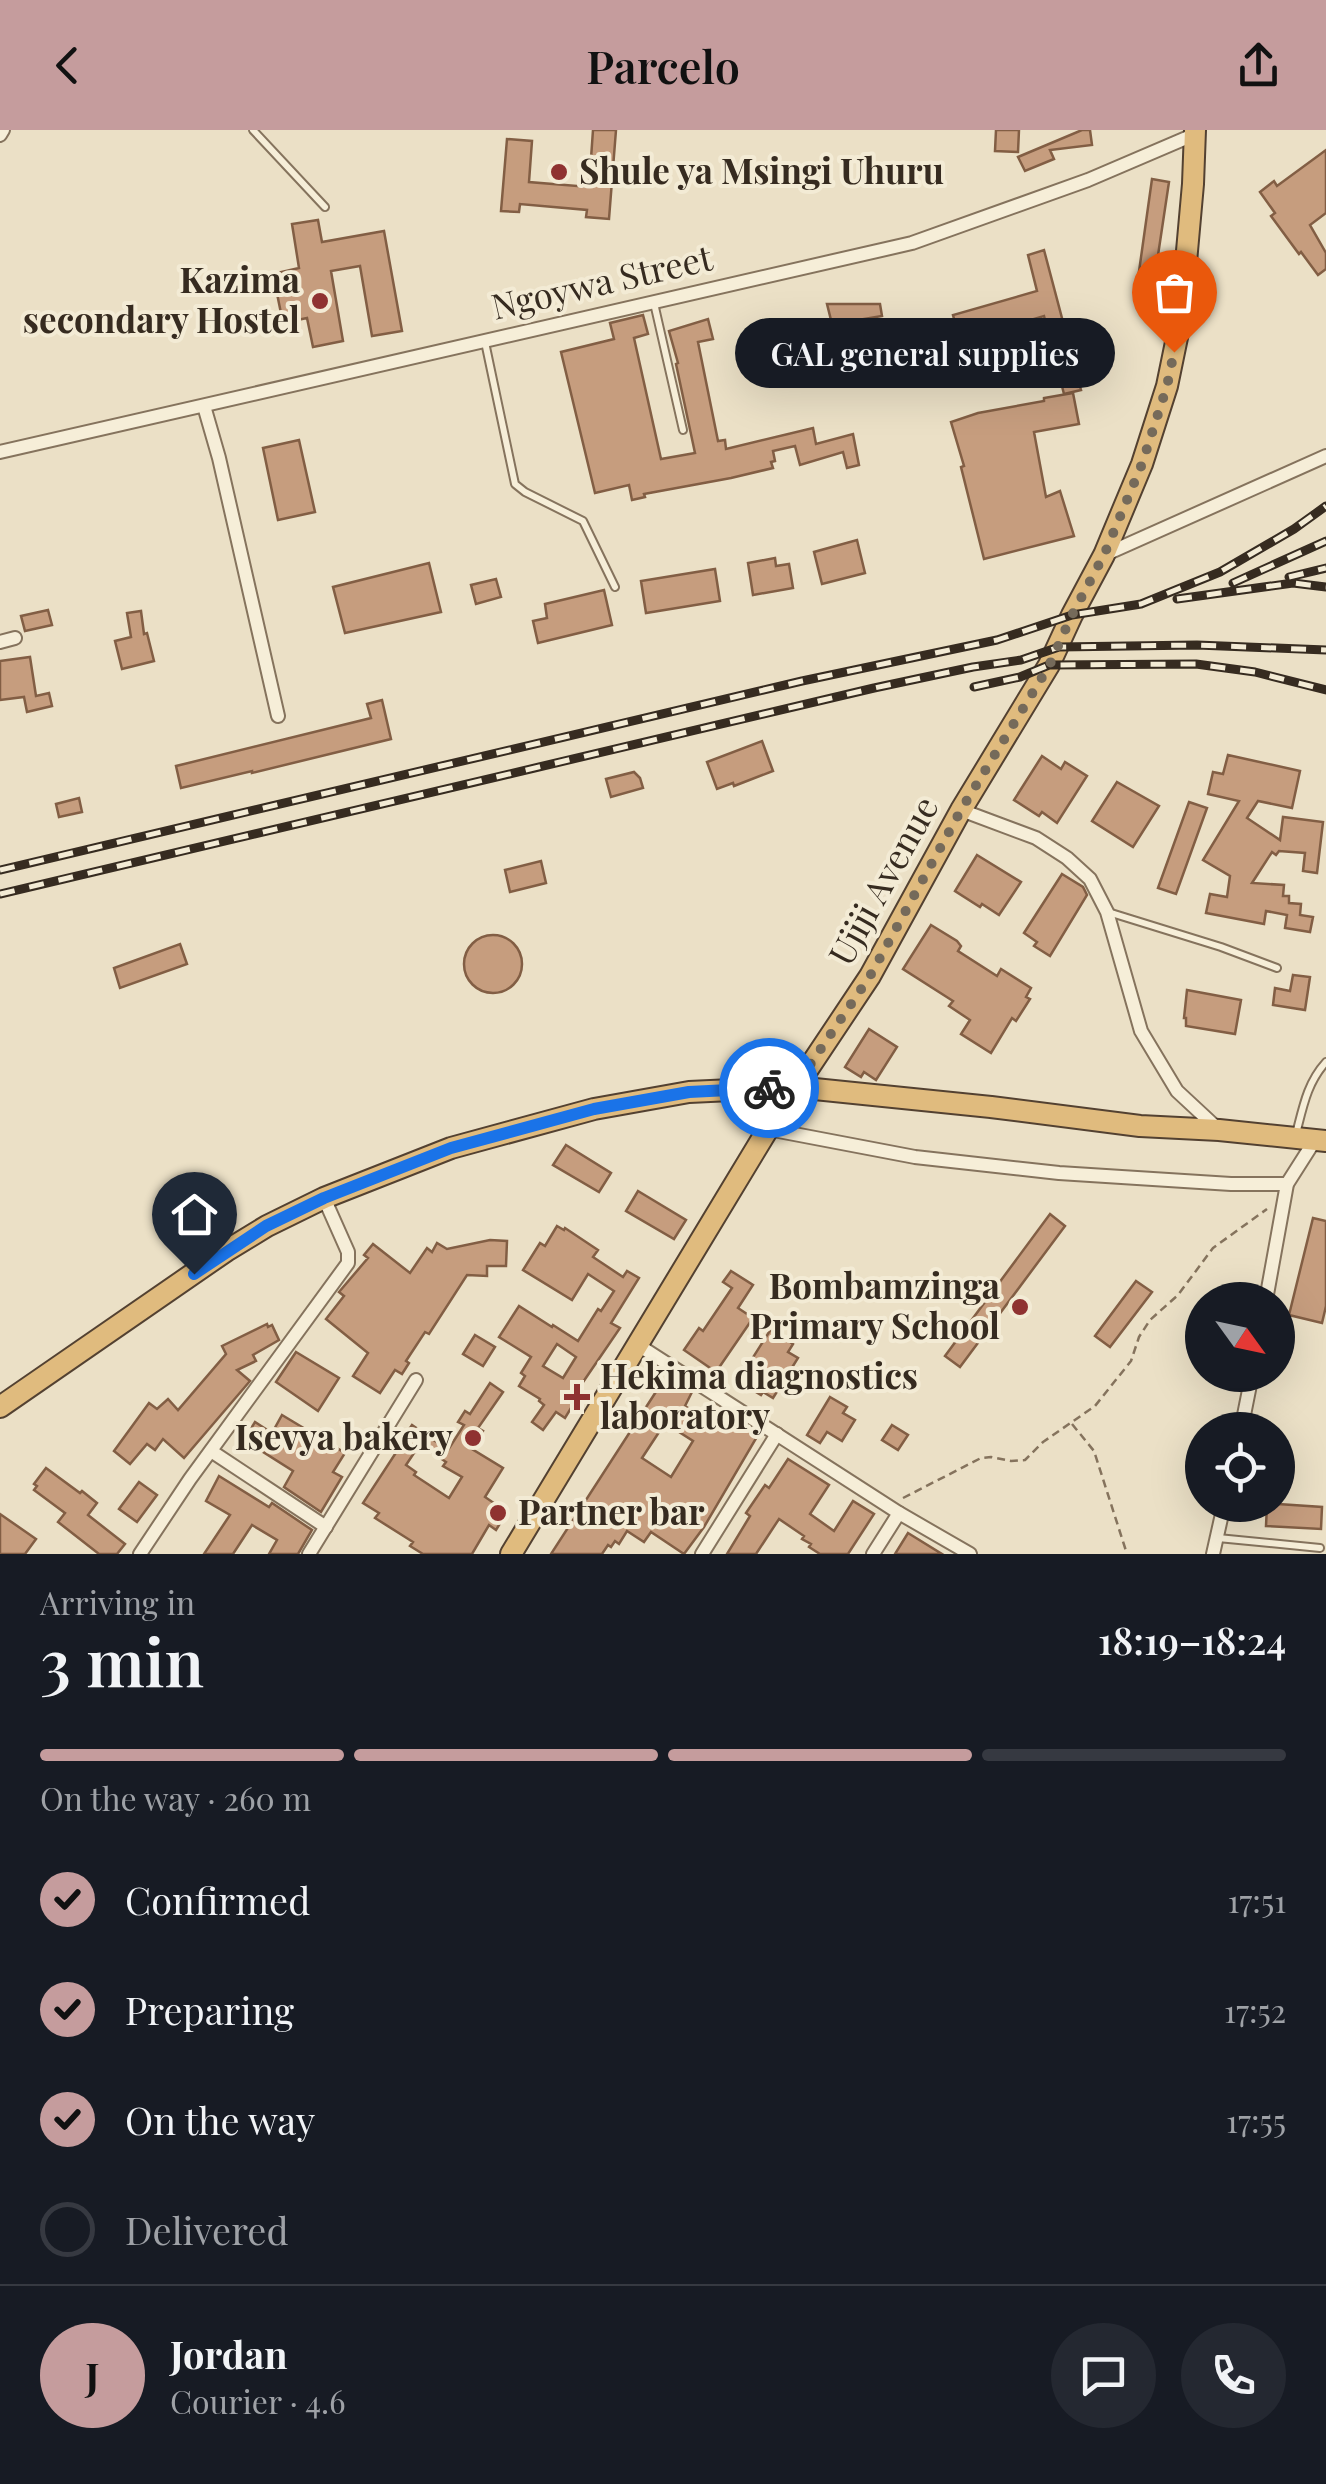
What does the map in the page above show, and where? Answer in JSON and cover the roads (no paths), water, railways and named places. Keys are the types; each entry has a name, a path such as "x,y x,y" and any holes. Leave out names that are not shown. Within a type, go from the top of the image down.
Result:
{"highway":[{"name":"Ujiji Avenue","path":"511,1554 768,1130 870,976 961,810 1049,666 1104,555 1142,464 1167,386 1181,318 1198,132"},
{"path":"0,1407 266,1226 324,1198 451,1148 594,1109 689,1092 795,1087 1140,1126 1312,1140"}],"street":[{"name":"Ngoywa Street","path":"0,452 912,243 1088,180 1198,132"},
{"path":"204,406 278,716"},
{"path":"1104,555 1326,456"},
{"path":"0,642 14,638"},
{"path":"961,810 1036,838 1090,879 1107,912 1141,1031 1177,1091 1219,1130"},
{"path":"768,1130 915,1156 1058,1173 1286,1190"},
{"path":"1269,1282 1286,1190 1312,1140"},
{"path":"140,1554 348,1263 348,1252 324,1198"},
{"path":"638,1346 894,1510 970,1554"},
{"path":"309,1554 416,1380"},
{"path":"702,1554 777,1434"},
{"path":"211,1451 326,1527"},
{"path":"873,1554 894,1510"},
{"path":"1212,1554 1220,1522"}],"lane":[{"path":"252,130 325,206"},
{"path":"654,302 683,430"},
{"path":"484,341 513,479 525,492 583,521 615,587"},
{"path":"1107,912 1277,968"},
{"path":"1312,1140 1305,1096 1326,1062"},
{"path":"1216,1538 1320,1548"}],"railway":[{"path":"0,870 802,681 997,640 1072,615 1141,604 1220,572 1326,506"},
{"path":"1233,583 1326,541"},
{"path":"1289,577 1326,568"},
{"path":"1177,599 1293,583 1326,587"},
{"path":"0,894 874,688 1021,660 1059,647 1197,645 1326,650"},
{"path":"974,687 1020,677 1049,665 1196,664 1255,672 1326,690"}],"place":[{"name":"Shule ya Msingi Uhuru","path":"559,172"},
{"name":"Kazima secondary Hostel","path":"320,301"},
{"name":"GAL general supplies","path":"1174,352"},
{"name":"Bombamzinga Primary School","path":"1020,1307"},
{"name":"Hekima diagnostics laboratory","path":"577,1397"},
{"name":"Isevya bakery","path":"473,1438"},
{"name":"Partner bar","path":"498,1513"}]}
